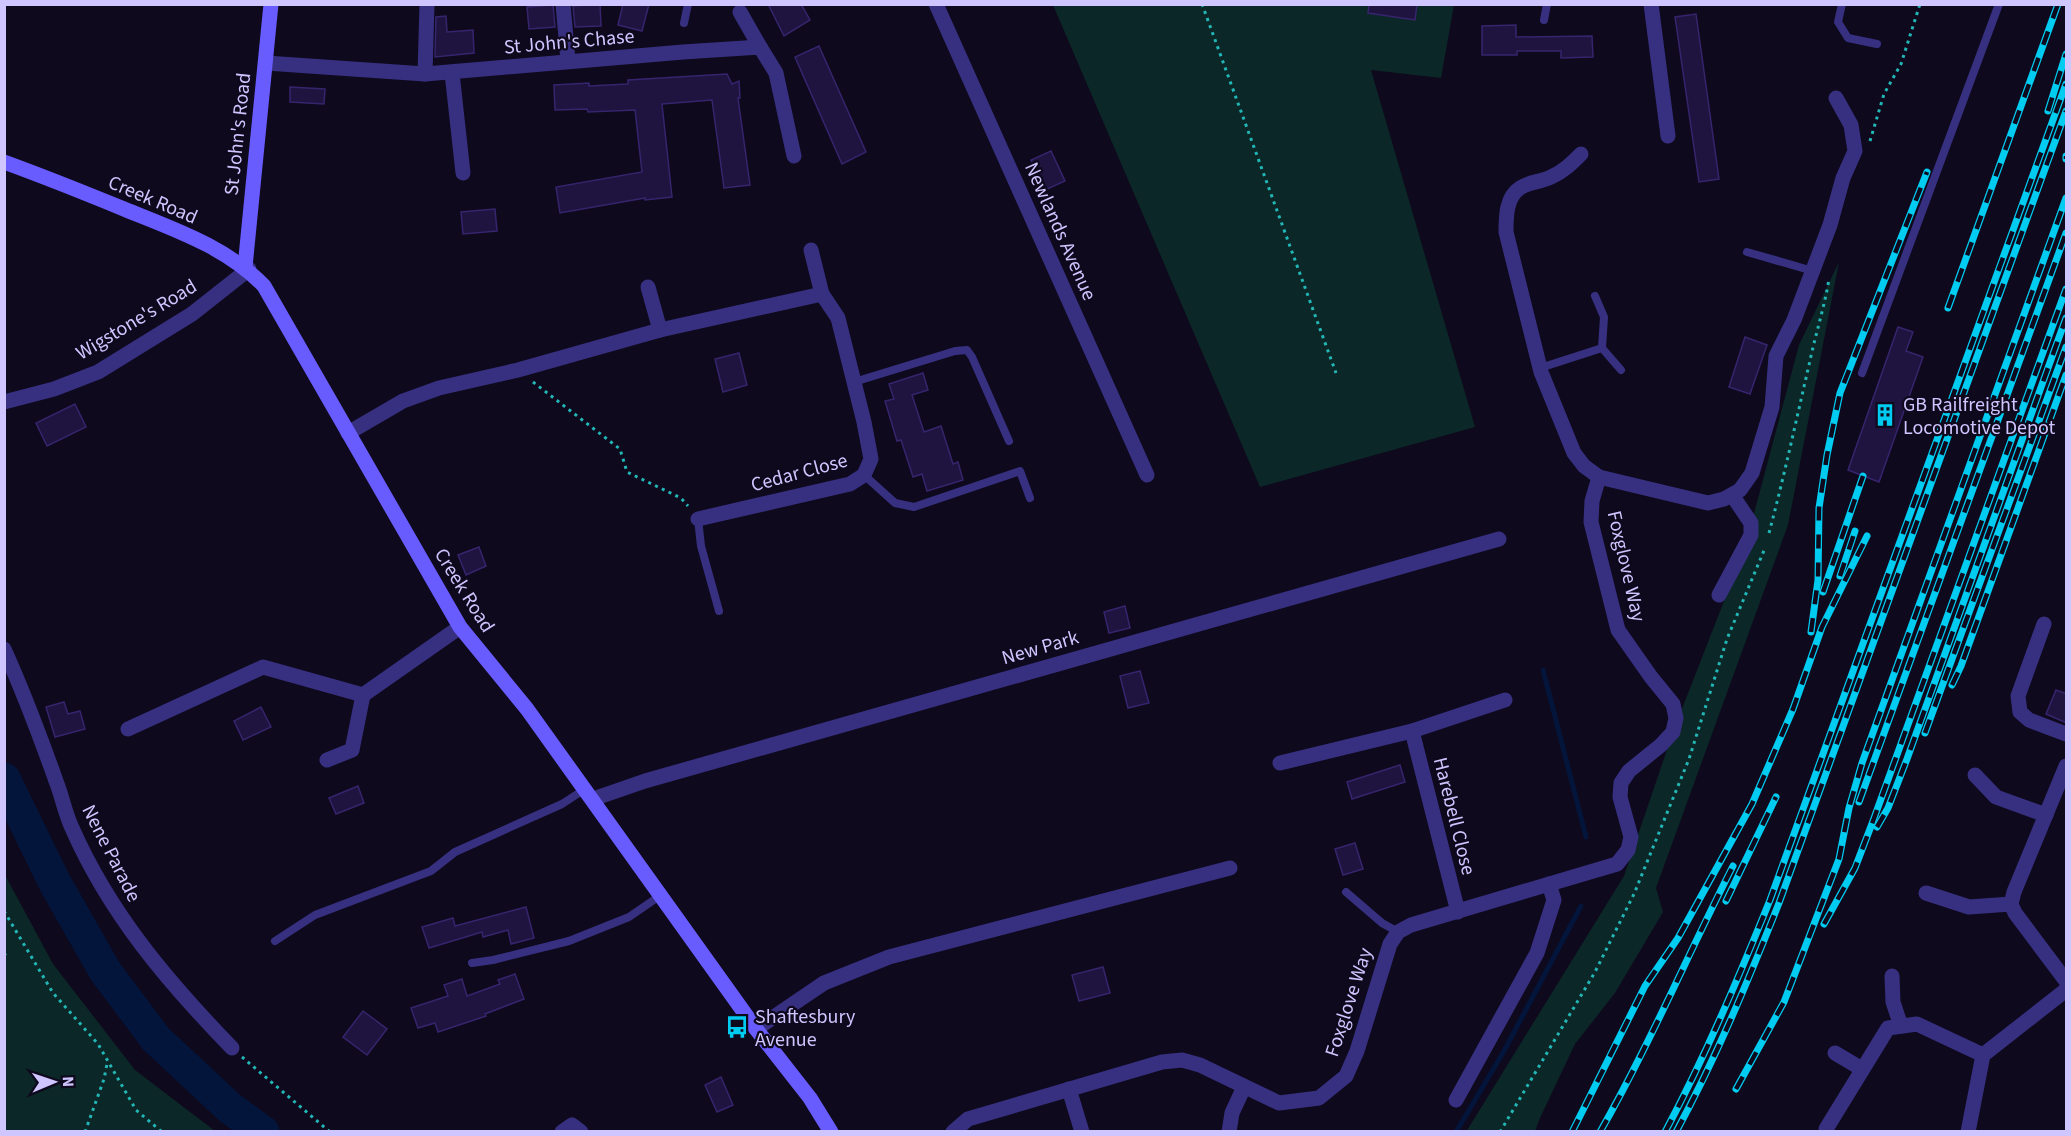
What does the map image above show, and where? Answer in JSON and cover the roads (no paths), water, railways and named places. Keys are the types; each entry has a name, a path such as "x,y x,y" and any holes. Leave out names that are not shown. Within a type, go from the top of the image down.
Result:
{"street":[{"name":"St John's Road","path":"247,268 271,4"},
{"path":"424,74 427,4"},
{"path":"563,4 568,61"},
{"name":"Newlands Avenue","path":"936,4 1147,475"},
{"path":"1651,4 1668,136"},
{"path":"738,8 776,73 794,156"},
{"name":"St John's Chase","path":"266,63 424,74 760,47"},
{"path":"452,73 463,173"},
{"path":"1581,154 1567,168 1551,177 1520,188 1511,197 1506,217 1506,232 1540,368 1574,453 1584,466 1599,477 1708,503 1724,499 1740,490 1752,473 1772,407 1776,356 1794,320 1813,271 1855,151 1851,125 1836,98"},
{"name":"Creek Road","path":"4,162 163,225 214,248 247,268 264,286 460,627 527,709 590,794 756,1029 810,1098 831,1131"},
{"name":"Cedar Close","path":"698,519 850,484 864,475 871,459 838,318 822,294 811,250"},
{"name":"Wigstone's Road","path":"4,402 54,389 98,372 192,314 247,268"},
{"path":"648,287 660,330"},
{"path":"348,433 403,401 439,388 518,370 660,330 822,294"},
{"name":"Foxglove Way","path":"953,1131 968,1119 1162,1062 1182,1060 1200,1065 1279,1103 1319,1098 1346,1076 1357,1051 1390,944 1398,932 1411,925 1617,864 1629,850 1631,837 1620,797 1621,783 1629,771 1673,732 1676,718 1673,704 1618,630 1591,522 1592,501 1599,477"},
{"path":"1719,595 1751,535 1751,523 1732,495"},
{"name":"New Park","path":"590,794 1499,539"},
{"path":"2044,624 2018,696 2020,712 2029,720 2067,734"},
{"path":"327,760 352,750 363,695 460,627"},
{"name":"Nene Parade","path":"4,649 28,702 71,826 104,892 137,940 183,998 232,1048"},
{"path":"128,729 263,667 363,695"},
{"path":"1280,763 1412,732 1505,700"},
{"name":"Harebell Close","path":"1412,732 1458,912"},
{"path":"1975,775 1996,797 2046,815"},
{"path":"2065,777 2046,815 2014,892 2012,904 2015,913 2067,981"},
{"path":"756,1029 824,983 889,957 1230,868"},
{"path":"1456,1100 1538,954 1554,900 1549,884"},
{"path":"1926,893 1969,907 2012,904"},
{"path":"1893,976 1893,1002 1902,1026"},
{"path":"1968,1131 1983,1055 2067,990"},
{"path":"1826,1129 1888,1028 1917,1024 1983,1055"},
{"path":"1835,1053 1862,1069"},
{"path":"1229,1131 1232,1113 1244,1087"},
{"path":"1069,1089 1082,1131"},
{"path":"562,1131 572,1125 581,1131"}],"lane":[{"path":"684,23 688,4"},
{"path":"1544,20 1547,4"},
{"path":"1842,4 1838,22 1848,38 1877,44"},
{"path":"1862,373 1999,4"},
{"path":"1747,252 1813,271"},
{"path":"1595,296 1604,317 1602,348 1621,370"},
{"path":"1540,368 1602,348"},
{"path":"854,382 955,351 967,350 1009,441"},
{"path":"864,475 895,503 914,507 1020,471 1030,498"},
{"path":"698,519 701,546 719,610"},
{"path":"275,941 315,915 431,871 455,852 562,804 590,794"},
{"path":"1346,892 1382,923 1398,932"},
{"path":"472,963 569,940 629,917 661,895"}],"waterway":[{"path":"1543,670 1586,837"},
{"path":"4,779 55,883 105,971 156,1039 230,1108 263,1132"},
{"path":"1456,1132 1504,1051 1581,906"}],"railway":[{"path":"1948,308 2058,4"},
{"path":"2048,111 2066,54"},
{"path":"1665,1132 1694,1075 1770,900 2066,84"},
{"path":"1676,1132 1731,1019 1779,903 2066,111"},
{"path":"1811,632 1818,580 1819,508 1840,393 1927,172"},
{"path":"1736,1089 1784,1002 1839,859 1849,808 1862,763 2066,198"},
{"path":"1859,802 2066,233"},
{"path":"1824,924 1855,868 1873,821 2066,289"},
{"path":"1877,827 1888,808 1907,759 2066,318"},
{"path":"1925,733 2066,347"},
{"path":"1952,685 1961,666 2066,375"},
{"path":"1823,592 1863,476"},
{"path":"1840,576 1855,531"},
{"path":"1572,1132 1645,986 1678,938 1752,804 1793,709 1822,627 1867,536"},
{"path":"1726,901 1776,797"},
{"path":"1600,1132 1635,1067 1733,866"}],"place":[{"name":"GB Railfreight Locomotive Depot","path":"1885,415"},
{"name":"Shaftesbury Avenue","path":"737,1027"}]}
